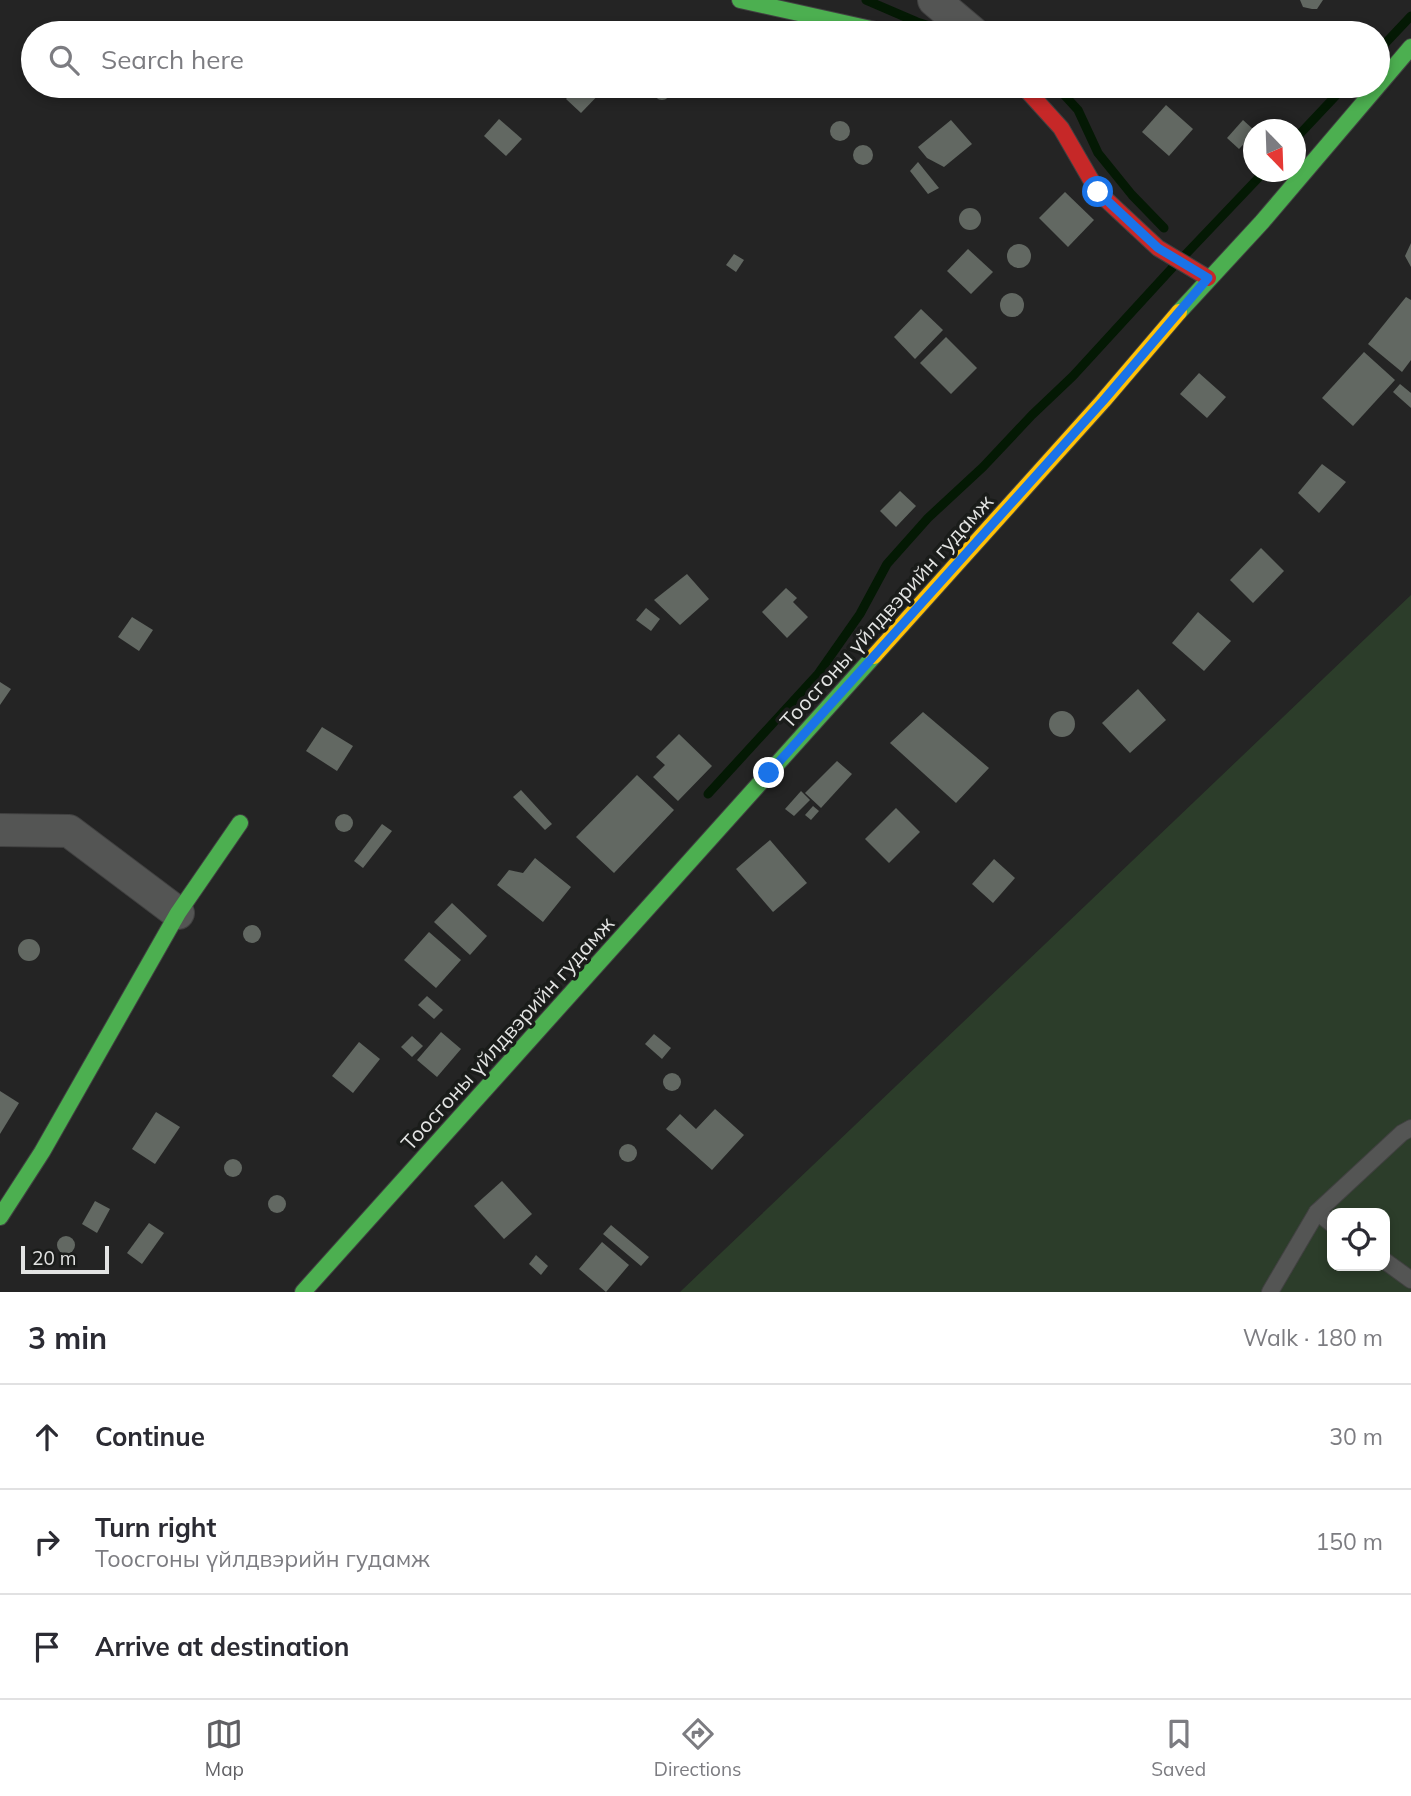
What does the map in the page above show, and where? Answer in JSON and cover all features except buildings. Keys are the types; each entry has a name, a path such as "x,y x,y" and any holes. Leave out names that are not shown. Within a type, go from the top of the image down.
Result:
{"main road":[{"path":"740,0 835,21"},
{"name":"Тоосгоны үйлдвэрийн гудамж","path":"1390,72 1411,47"},
{"path":"1034,98 1061,128 1098,192 1158,248 1208,278"},
{"name":"Тоосгоны үйлдвэрийн гудамж","path":"303,1292 1085,422 1368,98"},
{"path":"0,1217 42,1152 178,913 240,823"}],"street":[{"path":"934,0 959,21"},
{"path":"0,830 69,831 178,913"}],"lane":[{"path":"1270,1292 1317,1212 1402,1133 1411,1128"},
{"path":"1317,1212 1327,1220"},
{"path":"1390,1265 1411,1280"}],"green space":[{"path":"1411,595 1411,1292 680,1292"}],"waterway":[{"path":"866,0 915,21"},
{"path":"1390,38 1411,16"},
{"path":"1067,98 1078,110 1098,153 1132,195 1164,228"},
{"path":"1306,127 1334,98"},
{"path":"1185,255 1254,182"},
{"path":"708,794 818,674 860,614 887,564 928,518 1073,376 1173,267"}],"traffic: fast":[{"path":"740,0 835,21"},
{"path":"1390,72 1411,47"},
{"path":"1179,312 1262,222 1368,98"},
{"path":"303,1292 874,656"},
{"path":"0,1217 42,1152 178,913 240,823"}],"traffic: slow":[{"path":"874,656 1103,401 1179,312"}],"traffic: jam":[{"path":"1034,98 1061,128 1098,192 1158,248 1208,278"}],"route":[{"path":"769,773 1103,401 1208,278 1158,248 1098,192"}]}
